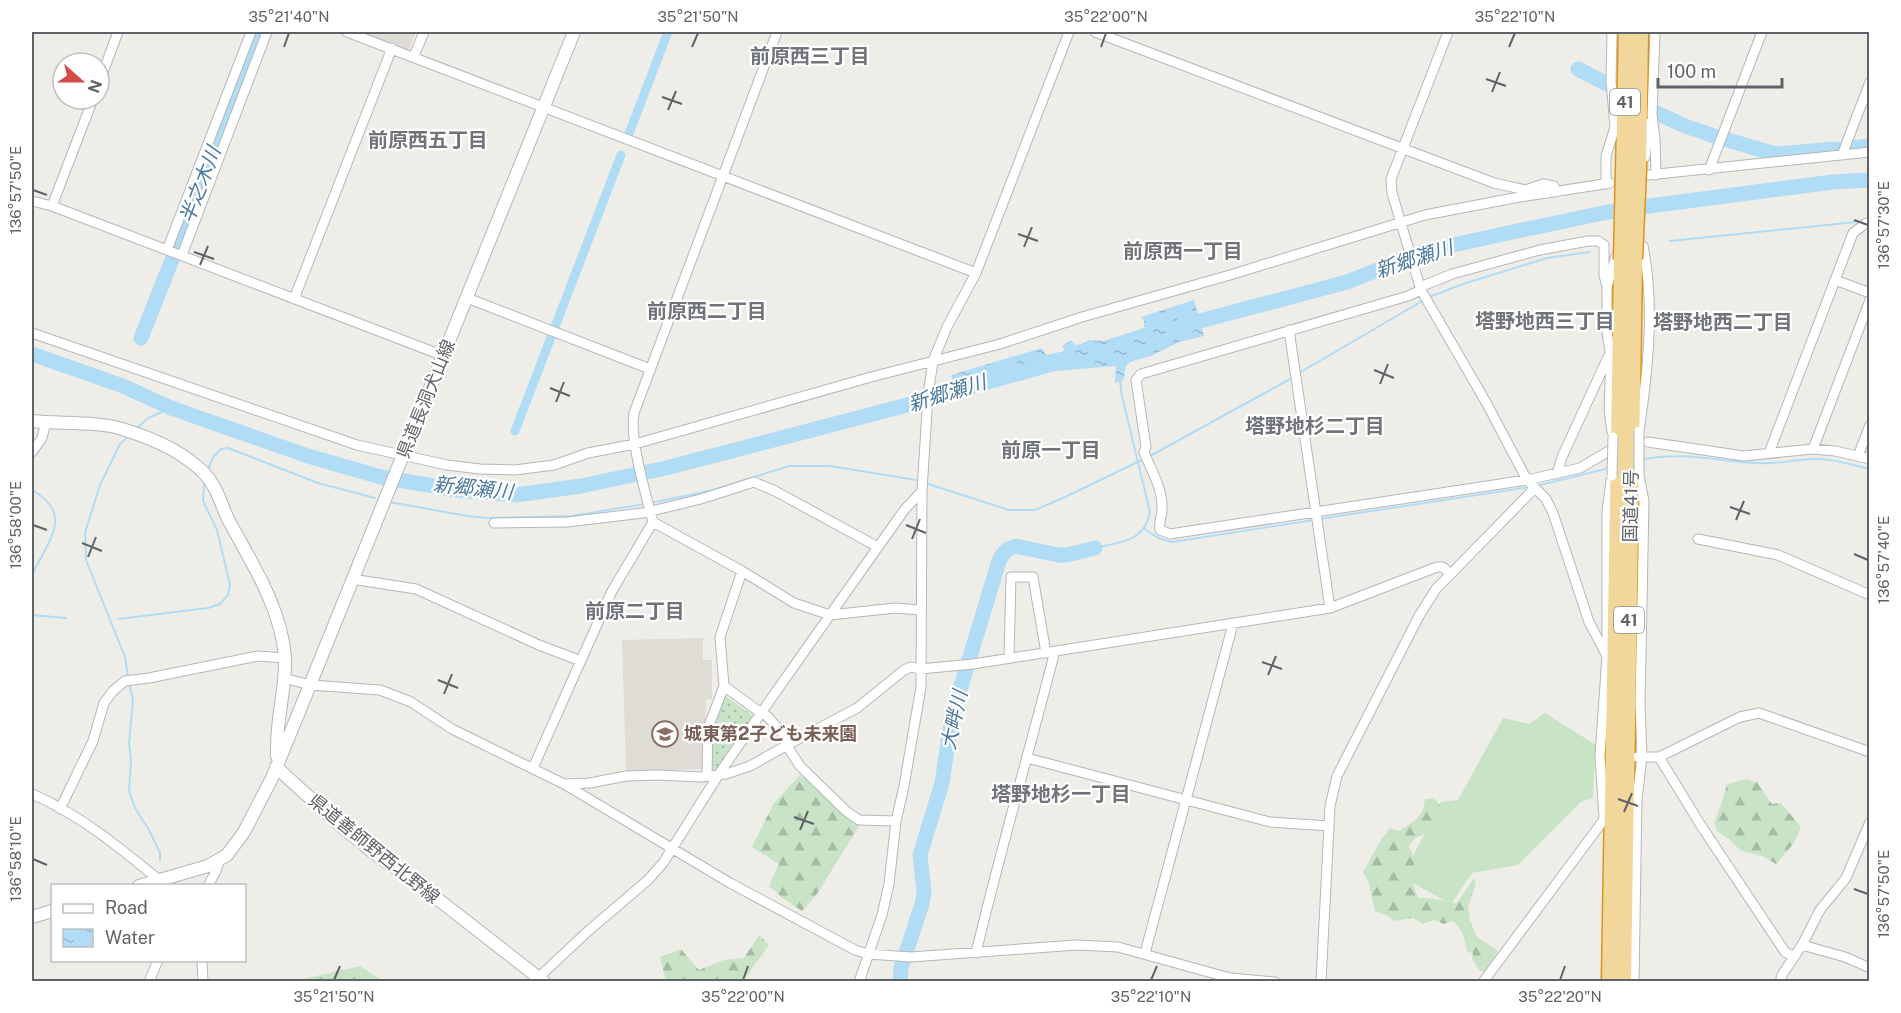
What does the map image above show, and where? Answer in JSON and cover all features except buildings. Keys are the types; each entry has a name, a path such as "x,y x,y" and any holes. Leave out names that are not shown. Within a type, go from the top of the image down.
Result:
{"highway":[{"name":"国道41号","path":"1627,32 1638,173"},
{"name":"国道41号","path":"1610,981 1629,255 1638,173 1640,32"},
{"name":"国道41号","path":"1623,981 1629,255"}],"main road":[{"name":"県道長洞犬山線","path":"276,766 574,32"},
{"path":"32,421 109,425 136,434 175,451 187,459 207,477 247,550 282,632 285,658 277,732 276,766 244,832 235,846 219,861 143,884"},
{"name":"県道善師野西北野線","path":"276,766 340,825 541,980"},
{"path":"32,916 51,910"}],"street":[{"path":"111,51 118,32"},
{"path":"167,250 251,32"},
{"path":"182,255 267,32"},
{"path":"347,32 976,273"},
{"path":"414,56 424,32"},
{"path":"533,768 612,591 653,522 635,444 632,423 634,413 777,32"},
{"path":"859,981 882,915 889,884 896,821 921,687 922,491 933,361 947,327 976,273 1069,32"},
{"path":"1095,32 1494,183 1526,190 1543,184 1554,186 1556,192"},
{"path":"1448,32 1391,179 1392,193 1421,290 1487,404 1527,480 1546,499 1553,513 1586,614 1606,656"},
{"path":"32,333 357,446 469,468 515,470 554,465 588,453 635,444 859,380 1000,344 1082,317 1425,215 1608,183 1606,156 1614,127 1611,81 1612,32"},
{"path":"1638,173 1652,115 1655,32"},
{"path":"1709,170 1762,32"},
{"path":"294,299 392,48"},
{"path":"1842,155 1869,82"},
{"path":"52,206 88,111"},
{"path":"1614,127 1638,173"},
{"path":"1638,173 1709,170 1869,152"},
{"path":"32,201 52,206 444,356"},
{"path":"1769,453 1854,233 1869,222"},
{"path":"1483,981 1604,817 1607,511 1612,476 1613,437 1604,245 1598,241 1588,241 1540,250 1463,271 1408,296 1141,374 1136,380 1146,457 1156,476 1163,508 1159,526 1160,530 1170,534 1527,480 1580,468 1609,451"},
{"path":"1607,287 1629,255 1649,285 1647,367 1639,431 1639,476 1644,501 1634,981"},
{"path":"1835,280 1869,293"},
{"path":"467,298 650,369"},
{"path":"1813,449 1869,300"},
{"path":"1289,330 1330,608"},
{"path":"1557,474 1562,457 1610,352"},
{"path":"32,452 42,438 46,422"},
{"path":"1858,456 1869,425"},
{"path":"1648,442 1744,456 1813,449 1835,451 1869,459"},
{"path":"494,523 582,521 650,510 712,496 754,482 878,547"},
{"path":"1321,981 1330,806 1337,776 1419,616 1436,589 1535,488"},
{"path":"541,980 586,932 648,880 663,863 718,774 905,509 922,491"},
{"path":"653,522 742,571 794,603 830,615 895,608 921,610"},
{"path":"1698,539 1778,555 1869,595"},
{"path":"564,784 590,783 626,776 708,776 726,774 750,766 857,708 904,670 911,667 920,669 969,664 1330,608 1437,567 1443,567 1450,574"},
{"path":"708,776 708,728 724,686 720,637 742,571"},
{"path":"976,953 1027,758 1050,652 1033,577 1011,577 1010,658"},
{"path":"352,579 416,589 539,645 581,661"},
{"path":"1145,953 1233,624"},
{"path":"60,809 93,741 104,703 125,681 258,656 285,658"},
{"path":"284,678 310,685 367,688 391,692 411,702 452,729 564,784 804,924 855,950 868,954 911,957 1076,945 1118,947 1145,953 1229,980 1275,981"},
{"path":"724,686 767,716 789,745 800,766 846,811 859,820 896,821"},
{"path":"1637,757 1659,757 1740,717 1759,713 1869,752"},
{"path":"1659,757 1700,824 1785,952 1794,957"},
{"path":"1027,758 1270,822 1329,826"},
{"path":"32,794 101,833 161,879"},
{"path":"1780,981 1820,910 1846,878 1869,822"},
{"path":"209,884 219,861"},
{"path":"1802,945 1845,957 1869,968"},
{"path":"148,981 157,962"},
{"path":"202,962 203,981"}],"shaded area":[{"path":"357,32 416,32 406,51"},
{"name":"城東第2子ども未来園","path":"703,638 703,660 712,660 712,699 706,699 704,769 626,771 622,640"}],"green space":[{"path":"724,695 755,717 717,772 711,772 712,726"},
{"path":"1545,713 1596,745 1593,798 1581,802 1518,865 1472,873 1451,904 1402,877 1441,802 1458,800 1503,718 1529,724"},
{"path":"800,775 828,795 859,826 817,894 802,911 769,886 779,864 752,847 774,803"},
{"path":"1747,779 1758,783 1772,804 1781,803 1801,827 1794,843 1776,864 1764,857 1740,850 1717,831 1714,823 1727,784"},
{"path":"1434,798 1441,807 1431,831 1415,838 1409,846 1414,858 1415,888 1419,898 1457,903 1474,878 1476,883 1468,907 1470,921 1477,937 1498,951 1485,971 1480,971 1472,959 1473,953 1467,952 1461,931 1452,921 1444,924 1433,920 1423,924 1413,918 1394,921 1375,911 1369,883 1363,872 1390,828 1400,831 1420,815 1425,799"},
{"path":"759,935 769,945 743,981 666,981 660,957 681,949 699,970 724,960 744,958"},
{"path":"360,966 383,981 300,981 303,979"}],"water":[{"path":"1194,300 1204,336 1179,342 1151,356 1130,362 1126,366 1123,381 1115,383 1116,366 1054,371 1046,362 997,377 954,385 951,375 1042,348 1046,355 1065,351 1062,346 1071,340 1075,345 1089,340 1103,341 1144,328 1144,320 1141,317"}],"waterway":[{"name":"半之木川","path":"141,338 260,32"},
{"path":"628,136 668,32"},
{"path":"1578,69 1607,84"},
{"path":"1657,113 1714,136"},
{"path":"1728,140 1775,154 1837,149"},
{"path":"1852,148 1870,146"},
{"path":"515,431 621,155"},
{"name":"新郷瀬川","path":"1181,326 1347,282 1426,251 1508,233 1608,212 1833,182 1870,180"},
{"path":"1670,241 1856,222"},
{"path":"1429,297 1547,258 1590,252"},
{"path":"1299,373 1424,300"},
{"name":"新郷瀬川","path":"32,354 123,386 171,408 308,456 381,477 457,490 516,495 581,486 666,468 896,408 1066,360"},
{"path":"1150,456 1292,378"},
{"path":"1095,548 1122,542 1137,535 1147,522 1150,512 1120,381"},
{"path":"136,429 148,418 171,408"},
{"path":"128,437 120,444 100,485 85,533 86,560 125,657 128,677"},
{"path":"207,471 214,456 221,449 228,448 318,483 375,498"},
{"path":"1641,460 1670,456 1762,463 1822,459 1870,469"},
{"path":"928,484 1009,510 1035,510 1144,459"},
{"path":"651,503 713,490 789,466 830,466 916,480"},
{"path":"1536,486 1609,468"},
{"path":"118,619 208,608 220,604 228,595 230,585 217,530 203,501 204,482"},
{"path":"1319,519 1530,487"},
{"path":"32,490 45,499 55,518 50,539 32,575"},
{"path":"389,502 487,518 572,516 645,504"},
{"path":"1145,529 1157,537 1172,542 1314,520"},
{"name":"大畔川","path":"900,982 901,968 922,904 924,893 920,855 942,783 952,716 999,561 1006,551 1016,546 1058,555 1095,548"},
{"path":"32,615 66,618"},
{"path":"129,682 133,700 129,743 131,761 129,791 135,808 160,853 160,860"}],"place":[{"name":"城東第2子ども未来園","path":"665,734"}],"district":[{"name":"前原西三丁目","path":"810,56"},
{"name":"前原西五丁目","path":"428,140"},
{"name":"前原西一丁目","path":"1183,251"},
{"name":"前原西二丁目","path":"707,311"},
{"name":"塔野地西三丁目","path":"1545,321"},
{"name":"塔野地西二丁目","path":"1723,322"},
{"name":"塔野地杉二丁目","path":"1315,426"},
{"name":"前原一丁目","path":"1051,450"},
{"name":"前原二丁目","path":"635,611"},
{"name":"塔野地杉一丁目","path":"1061,794"}]}
